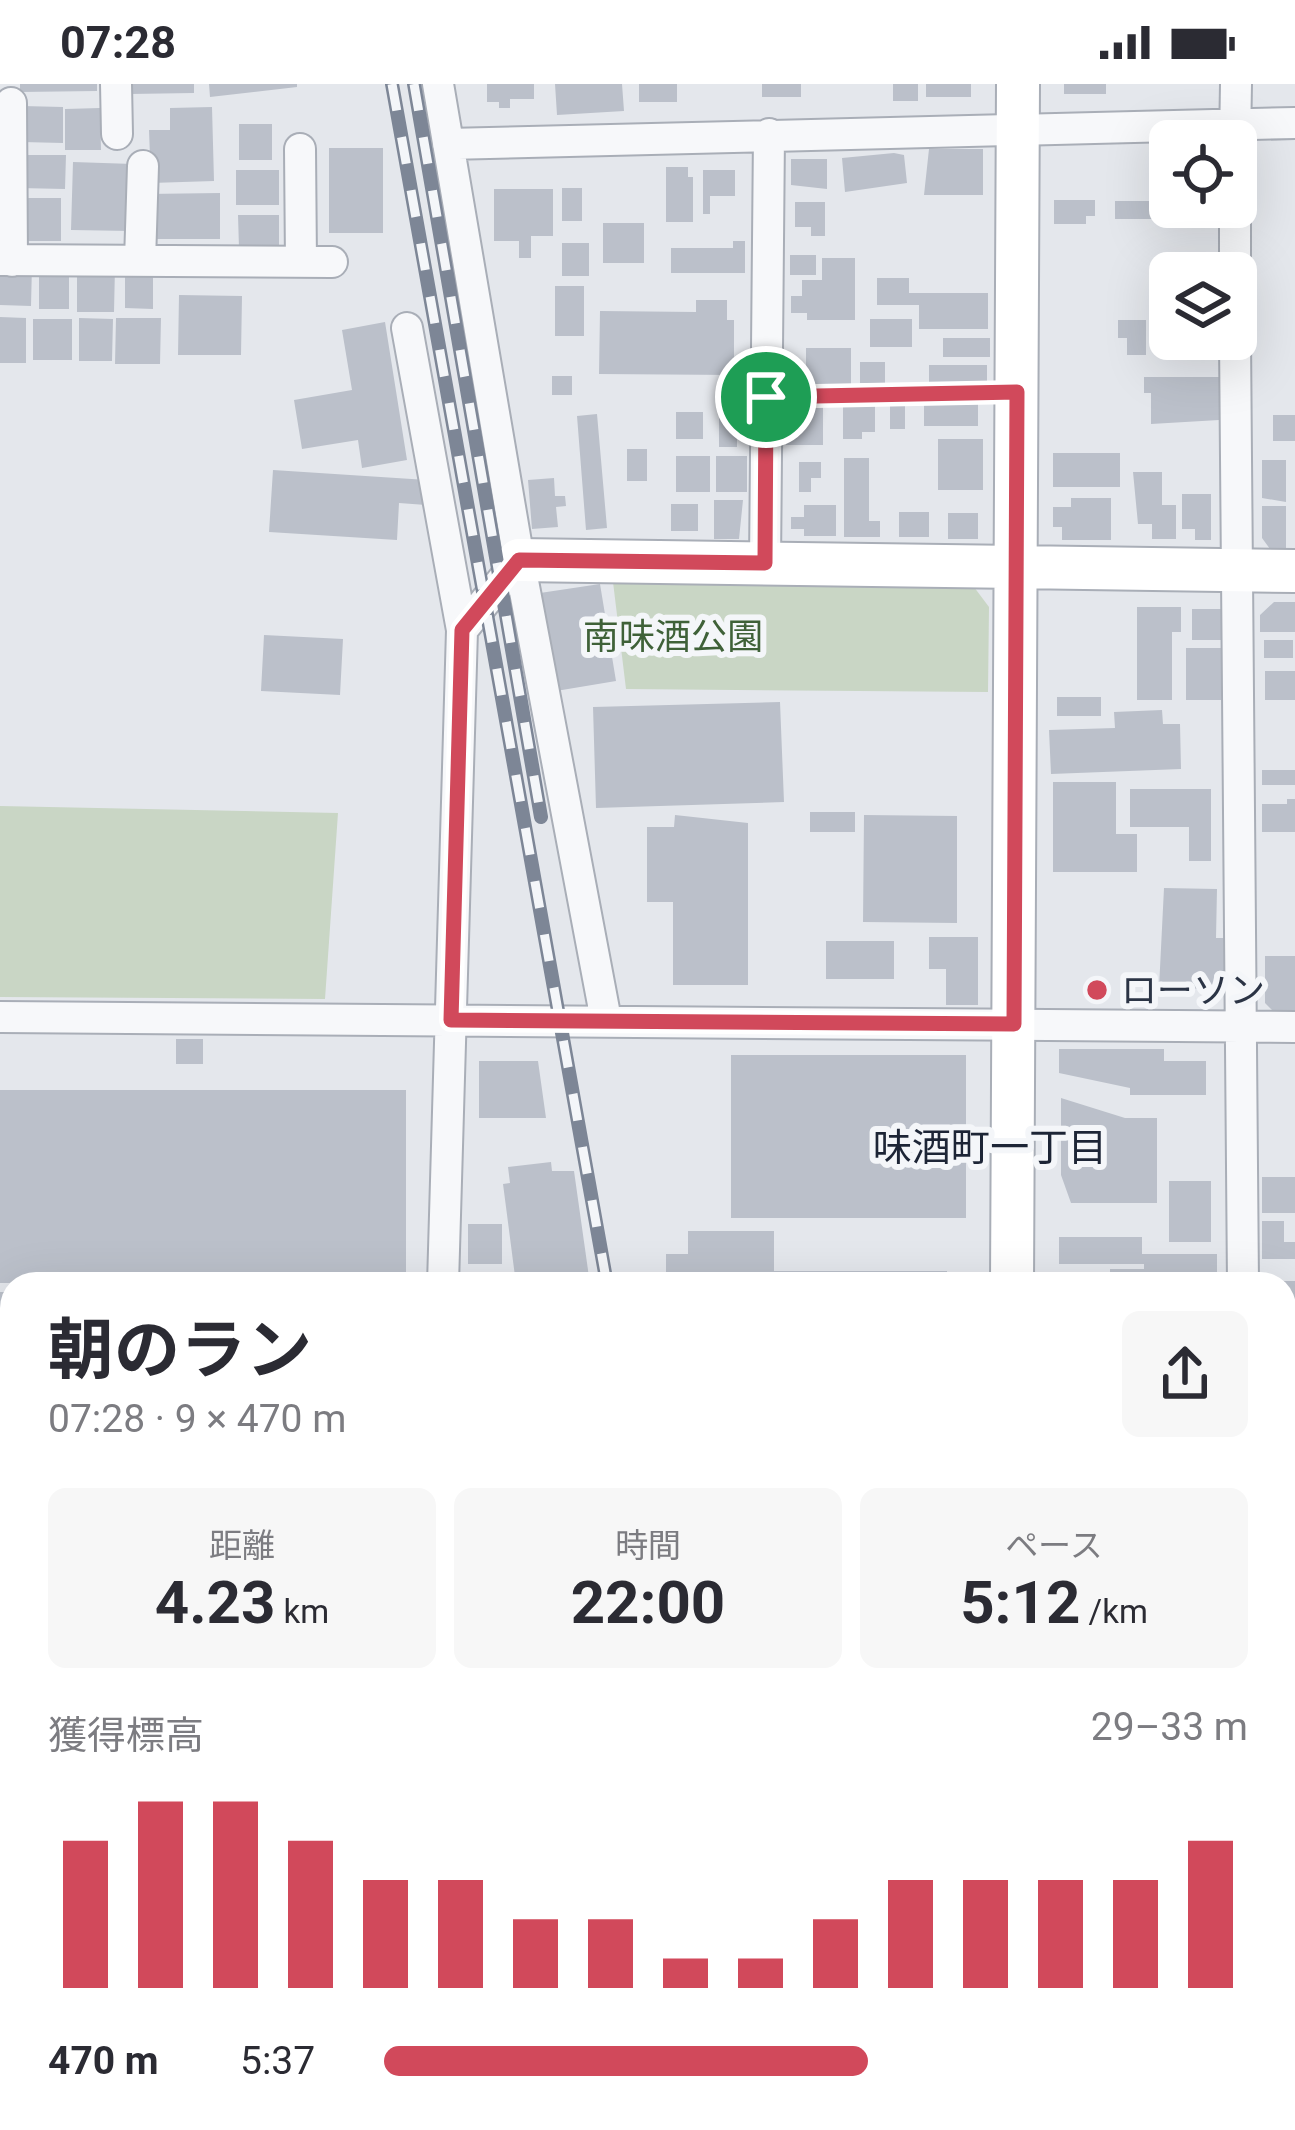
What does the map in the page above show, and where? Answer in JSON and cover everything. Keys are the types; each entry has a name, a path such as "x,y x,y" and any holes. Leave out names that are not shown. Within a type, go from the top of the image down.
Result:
{"street":[{"path":"116,84 117,134"},
{"path":"438,84 519,560 606,1020"},
{"path":"1012,1272 1018,84"},
{"path":"1235,120 1236,84"},
{"path":"10,103 6,261 332,262"},
{"path":"1257,128 1295,123"},
{"path":"448,144 1017,126 1149,129"},
{"path":"765,563 769,134"},
{"path":"300,149 301,262"},
{"path":"140,261 143,166"},
{"path":"407,328 462,630 443,1272"},
{"path":"1234,360 1244,1272"},
{"path":"519,560 1295,572"},
{"path":"462,630 519,560"},
{"path":"0,1017 1295,1027"}],"path":[{"path":"766,397 1017,392"}],"green space":[{"name":"南味酒公園","path":"613,582 974,587 989,607 988,692 626,689"},
{"path":"0,806 338,813 325,999 0,997"}],"building":[{"path":"20,84 97,84 97,91 20,92"},
{"path":"130,84 194,84 194,93 130,94"},
{"path":"209,84 297,84 297,87 210,97"},
{"path":"487,84 534,84 534,99 510,99 510,108 499,108 499,102 487,102"},
{"path":"555,84 622,84 624,111 557,115"},
{"path":"639,84 677,84 677,102 639,102"},
{"path":"762,84 801,84 801,97 762,97"},
{"path":"893,84 918,84 918,101 893,101"},
{"path":"926,84 971,84 971,97 926,97"},
{"path":"1064,84 1106,84 1106,94 1064,94"},
{"path":"22,106 63,107 63,143 22,142"},
{"path":"212,107 214,181 151,183 149,130 170,130 170,108"},
{"path":"100,108 101,150 65,150 65,109"},
{"path":"239,124 272,124 272,160 239,160"},
{"path":"329,148 383,148 383,233 329,233"},
{"path":"929,149 983,149 983,195 924,195"},
{"path":"20,155 66,155 65,189 19,188"},
{"path":"904,155 907,183 845,192 842,158"},
{"path":"791,159 827,159 827,189 791,185"},
{"path":"73,162 133,164 131,231 71,230"},
{"path":"666,167 688,167 688,177 693,177 693,222 666,222"},
{"path":"236,170 279,170 279,205 236,205"},
{"path":"703,170 735,170 735,196 710,196 710,214 703,214"},
{"path":"562,188 582,188 582,221 562,221"},
{"path":"494,189 553,189 553,236 531,236 531,258 519,258 519,241 494,241"},
{"path":"220,193 220,239 146,239 146,194"},
{"path":"17,198 61,198 61,241 17,241"},
{"path":"1054,200 1095,200 1095,216 1086,216 1086,224 1054,224"},
{"path":"1115,201 1149,201 1149,219 1115,219"},
{"path":"795,202 825,202 825,236 811,236 811,227 795,227"},
{"path":"238,215 279,215 279,247 239,248"},
{"path":"603,223 644,223 644,263 603,263"},
{"path":"733,241 745,241 745,273 671,273 671,248 733,248"},
{"path":"562,243 589,243 589,276 562,276"},
{"path":"790,255 816,255 816,275 790,275"},
{"path":"822,258 855,258 855,320 807,320 807,313 791,313 791,296 802,296 802,280 822,280"},
{"path":"0,265 32,265 31,306 0,305"},
{"path":"77,267 115,267 114,312 77,312"},
{"path":"125,269 153,269 153,309 125,308"},
{"path":"39,270 69,270 69,309 39,309"},
{"path":"877,278 909,278 909,293 988,293 988,329 919,329 919,305 877,305"},
{"path":"555,286 584,286 584,336 555,336"},
{"path":"179,295 242,296 241,355 178,355"},
{"path":"696,300 727,300 727,320 734,320 734,375 599,374 600,311 696,312"},
{"path":"0,317 26,318 26,363 0,363"},
{"path":"79,318 113,319 112,361 79,361"},
{"path":"116,318 161,318 160,364 115,364"},
{"path":"33,319 72,319 72,360 33,360"},
{"path":"870,319 912,319 912,347 870,347"},
{"path":"1118,320 1146,320 1146,355 1127,355 1127,338 1118,338"},
{"path":"385,322 407,460 362,468 358,440 302,449 294,400 352,390 342,330"},
{"path":"943,338 990,338 990,357 943,357"},
{"path":"806,348 851,348 851,386 806,386"},
{"path":"860,362 885,362 885,383 860,383"},
{"path":"929,365 987,365 987,382 929,382"},
{"path":"552,376 572,376 572,395 552,395"},
{"path":"1144,377 1219,377 1219,420 1151,424 1151,393 1144,393"},
{"path":"924,401 978,401 978,426 924,426"},
{"path":"843,404 875,404 875,432 862,432 862,439 843,439"},
{"path":"890,404 905,404 905,429 890,429"},
{"path":"786,406 823,406 823,445 786,445"},
{"path":"719,409 737,409 737,447 719,447"},
{"path":"676,412 703,412 703,439 676,439"},
{"path":"597,414 607,528 586,530 577,416"},
{"path":"1273,415 1295,415 1295,441 1273,441"},
{"path":"938,439 983,439 983,490 938,490"},
{"path":"627,449 647,449 647,481 627,481"},
{"path":"1053,453 1120,453 1120,487 1053,487"},
{"path":"676,456 710,456 710,492 676,492"},
{"path":"716,456 747,456 747,492 716,492"},
{"path":"844,458 869,458 869,521 880,521 880,537 844,537"},
{"path":"1262,460 1286,460 1286,502 1262,498"},
{"path":"799,462 821,462 821,478 811,478 811,492 799,492"},
{"path":"273,470 427,480 426,505 399,503 397,540 269,532"},
{"path":"1133,472 1162,472 1162,505 1176,505 1176,539 1152,539 1152,524 1138,524"},
{"path":"554,478 555,496 565,496 566,506 556,507 558,527 532,529 528,480"},
{"path":"1182,494 1211,494 1211,540 1195,540 1195,529 1182,529"},
{"path":"1071,498 1111,498 1111,540 1062,540 1062,527 1053,527 1053,507 1071,507"},
{"path":"714,500 743,500 739,539 714,539"},
{"path":"671,504 698,504 698,531 671,531"},
{"path":"804,505 836,505 836,536 804,536 804,529 791,529 791,517 804,517"},
{"path":"1262,506 1286,506 1286,549 1270,549 1262,538"},
{"path":"899,512 929,512 929,537 899,537"},
{"path":"948,513 978,513 978,539 948,539"},
{"path":"600,584 616,681 556,691 540,593"},
{"path":"1274,602 1295,602 1295,632 1260,632 1260,615"},
{"path":"1137,607 1181,607 1181,632 1172,632 1172,700 1137,700"},
{"path":"1192,609 1225,609 1225,640 1192,640"},
{"path":"264,635 343,639 340,695 261,691"},
{"path":"1264,640 1293,640 1293,658 1264,658"},
{"path":"1186,648 1221,648 1221,700 1186,700"},
{"path":"1265,671 1295,671 1295,700 1265,700"},
{"path":"1057,697 1101,697 1101,716 1057,716"},
{"path":"780,702 784,802 596,808 593,707"},
{"path":"1162,710 1163,724 1180,724 1181,769 1051,774 1049,730 1115,728 1114,712"},
{"path":"1262,770 1295,770 1295,785 1262,785"},
{"path":"1053,782 1116,782 1116,834 1137,834 1137,872 1053,872"},
{"path":"1130,789 1211,789 1211,861 1189,861 1189,827 1130,827"},
{"path":"1287,799 1295,799 1295,832 1262,832 1262,804 1287,804"},
{"path":"810,812 855,812 855,832 810,832"},
{"path":"675,815 748,823 748,985 673,985 673,902 647,902 647,827 674,827"},
{"path":"864,815 957,816 957,923 863,922"},
{"path":"1164,888 1217,889 1216,938 1225,938 1224,989 1159,988"},
{"path":"929,937 978,937 978,1005 946,1005 946,969 929,969"},
{"path":"826,941 894,941 894,979 826,979"},
{"path":"1265,956 1295,956 1295,1010 1272,1010 1265,1003"},
{"path":"176,1039 203,1039 203,1064 176,1064"},
{"path":"1059,1049 1164,1049 1164,1061 1206,1061 1206,1095 1130,1095 1130,1088 1059,1073"},
{"path":"731,1055 966,1055 966,1218 731,1218"},
{"path":"479,1061 538,1061 546,1118 479,1118"},
{"path":"0,1090 406,1090 406,1272 0,1272"},
{"path":"1061,1098 1125,1118 1157,1118 1157,1203 1071,1203 1061,1175"},
{"path":"551,1162 552,1171 574,1171 588,1272 514,1272 503,1184 510,1183 508,1167"},
{"path":"1262,1177 1295,1177 1295,1213 1262,1213"},
{"path":"1169,1181 1211,1181 1211,1242 1169,1242"},
{"path":"1262,1221 1284,1221 1284,1242 1295,1242 1295,1259 1262,1259"},
{"path":"468,1224 502,1224 502,1264 468,1264"},
{"path":"688,1231 774,1231 774,1271 947,1272 666,1272 666,1254 688,1254"},
{"path":"1059,1237 1142,1237 1142,1254 1217,1254 1217,1272 1110,1272 1144,1269 1144,1264 1059,1264"}],"railway":[{"path":"392,84 605,1272"},
{"path":"414,84 541,817"}],"place":[{"name":"ローソン","path":"1097,990"}],"district":[{"name":"味酒町一丁目","path":"990,1147"}],"route":[{"path":"1017,392 1014,1024 451,1020 462,630 519,560 765,563 766,397 1017,392"}]}
